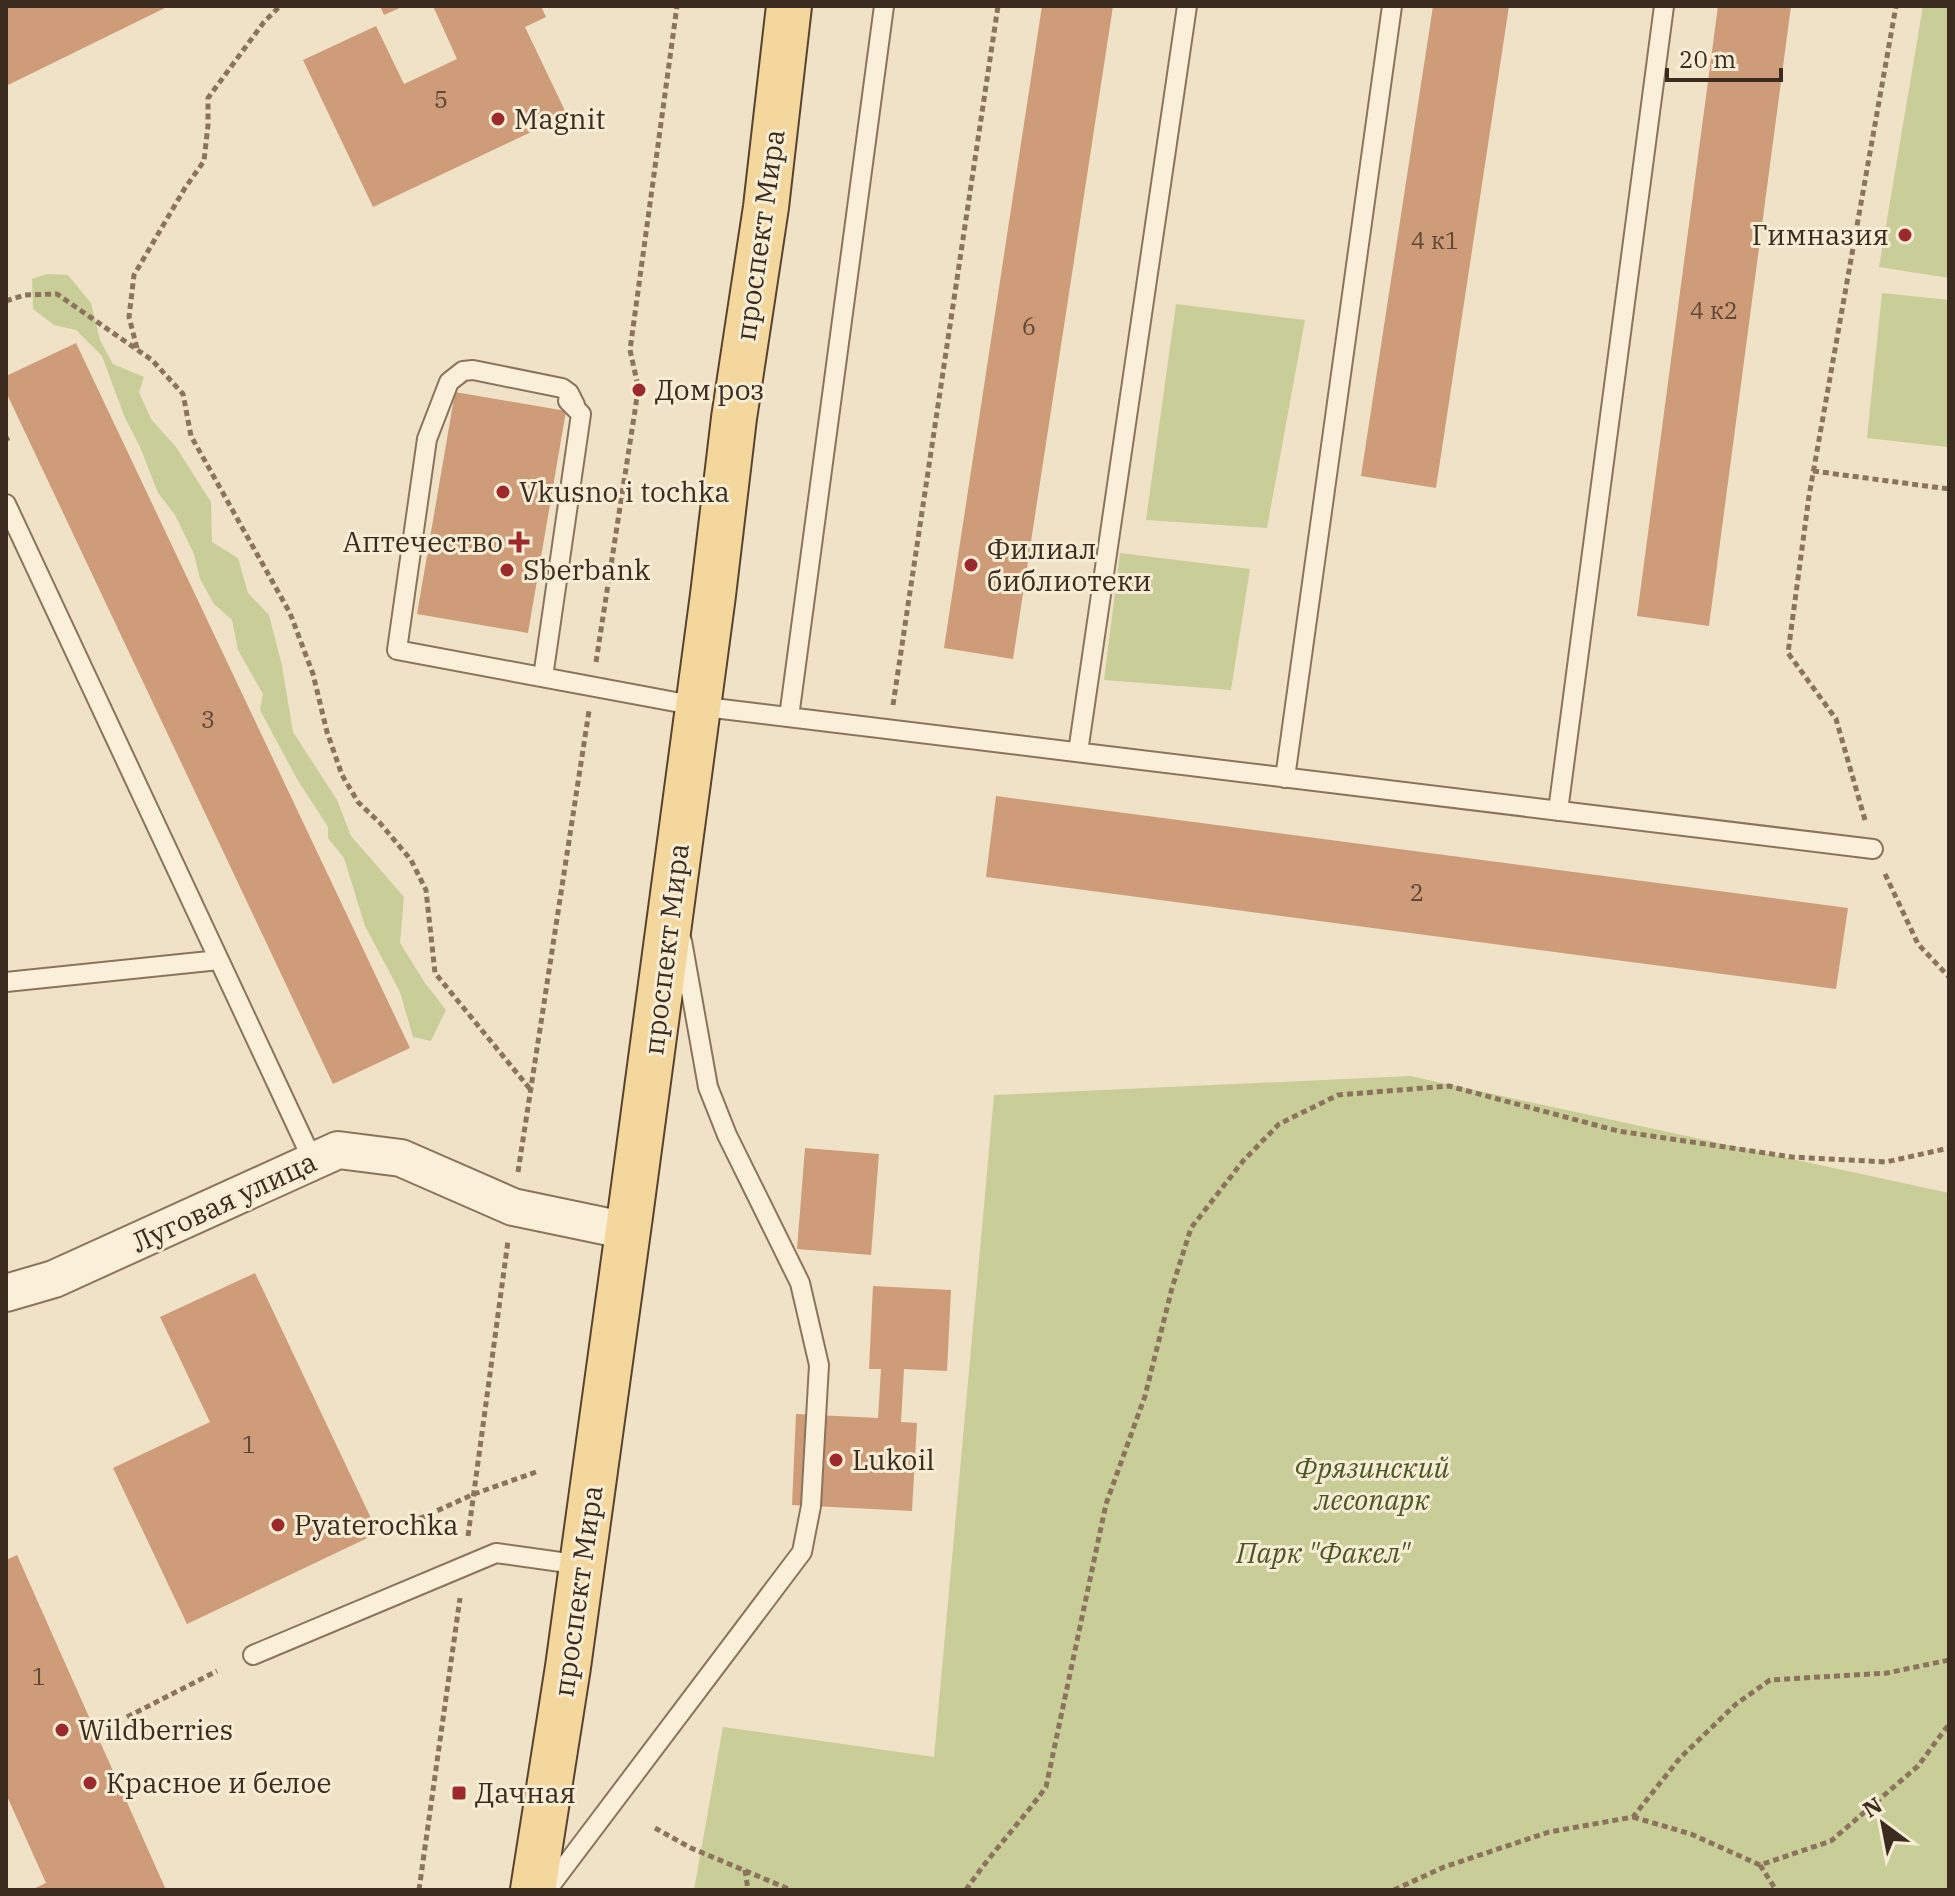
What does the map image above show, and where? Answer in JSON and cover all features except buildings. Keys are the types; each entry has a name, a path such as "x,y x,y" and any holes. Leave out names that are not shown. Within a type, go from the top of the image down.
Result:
{"main road":[{"name":"проспект Мира","path":"533,1890 628,1231 734,418 766,207 789,6"}],"street":[{"name":"Луговая улица","path":"6,1293 54,1279 338,1150 401,1158 513,1207 628,1231"}],"lane":[{"path":"789,717 884,6"},
{"path":"1078,752 1187,6"},
{"path":"1285,778 1392,6"},
{"path":"1558,811 1664,6"},
{"path":"543,677 581,414 575,405 564,399 461,380 444,392 427,439 397,650 697,706 1873,849"},
{"path":"6,504 313,1161"},
{"path":"547,1890 802,1552 811,1506 819,1365 800,1283 727,1135 708,1087 673,892"},
{"path":"6,982 219,960"},
{"path":"253,1655 496,1553 582,1565"}],"path":[{"path":"137,349 129,317 134,275 204,161 208,98 264,22 280,6"},
{"path":"419,1890 513,1207 636,404 638,386 630,350 677,6"},
{"path":"890,729 998,6"},
{"path":"1788,653 1813,471 1896,6"},
{"path":"6,301 25,295 57,294 152,360 183,394 191,436 290,613 313,674 327,732 342,775 358,802 411,860 426,890 435,973 531,1090"},
{"path":"1813,471 1949,489"},
{"path":"966,1890 989,1856 1022,1820 1046,1787 1106,1504 1145,1396 1172,1288 1191,1228 1243,1161 1279,1124 1338,1095 1449,1086 1618,1131 1792,1157 1886,1162 1949,1148"},
{"path":"410,1523 474,1494 536,1472"},
{"path":"1633,1817 1680,1758 1736,1704 1770,1680 1887,1673 1949,1660"},
{"path":"127,1717 217,1671"},
{"path":"1760,1865 1831,1841 1918,1766 1949,1724"},
{"path":"1394,1890 1444,1867 1549,1832 1633,1817 1691,1834 1760,1865 1776,1890"},
{"path":"655,1828 691,1848 791,1890"},
{"path":"745,1869 748,1890"}],"green space":[{"path":"1923,6 1949,6 1949,278 1879,267"},
{"path":"47,274 68,275 91,303 100,340 113,364 144,377 139,392 151,419 176,447 211,502 212,542 238,558 248,593 269,615 282,666 293,732 337,800 351,836 404,897 400,943 446,1010 431,1041 413,1037 400,992 365,926 344,858 328,838 328,827 297,779 260,710 263,694 238,650 232,620 214,604 200,579 194,554 175,515 158,493 102,356 76,330 54,325 33,309 32,279"},
{"path":"1882,293 1949,300 1947,447 1867,438"},
{"path":"1176,304 1305,320 1267,528 1146,520"},
{"path":"1120,553 1250,569 1231,690 1104,680"},
{"name":"Фрязинский лесопарк","path":"1410,1076 1949,1193 1949,1890 694,1890 723,1727 934,1757 994,1095"}],"place":[{"name":"Magnit","path":"498,119"},
{"name":"Гимназия","path":"1905,235"},
{"name":"Дом роз","path":"639,390"},
{"name":"Vkusno i tochka","path":"503,492"},
{"name":"Аптечество","path":"519,542"},
{"name":"Филиал библиотеки","path":"971,565"},
{"name":"Sberbank","path":"507,570"},
{"name":"Lukoil","path":"836,1460"},
{"name":"Pyaterochka","path":"278,1525"},
{"name":"Wildberries","path":"62,1730"},
{"name":"Красное и белое","path":"90,1783"},
{"name":"Дачная","path":"459,1793"}],"park label":[{"name":"Парк \"Факел\"","path":"1323,1553"}]}
